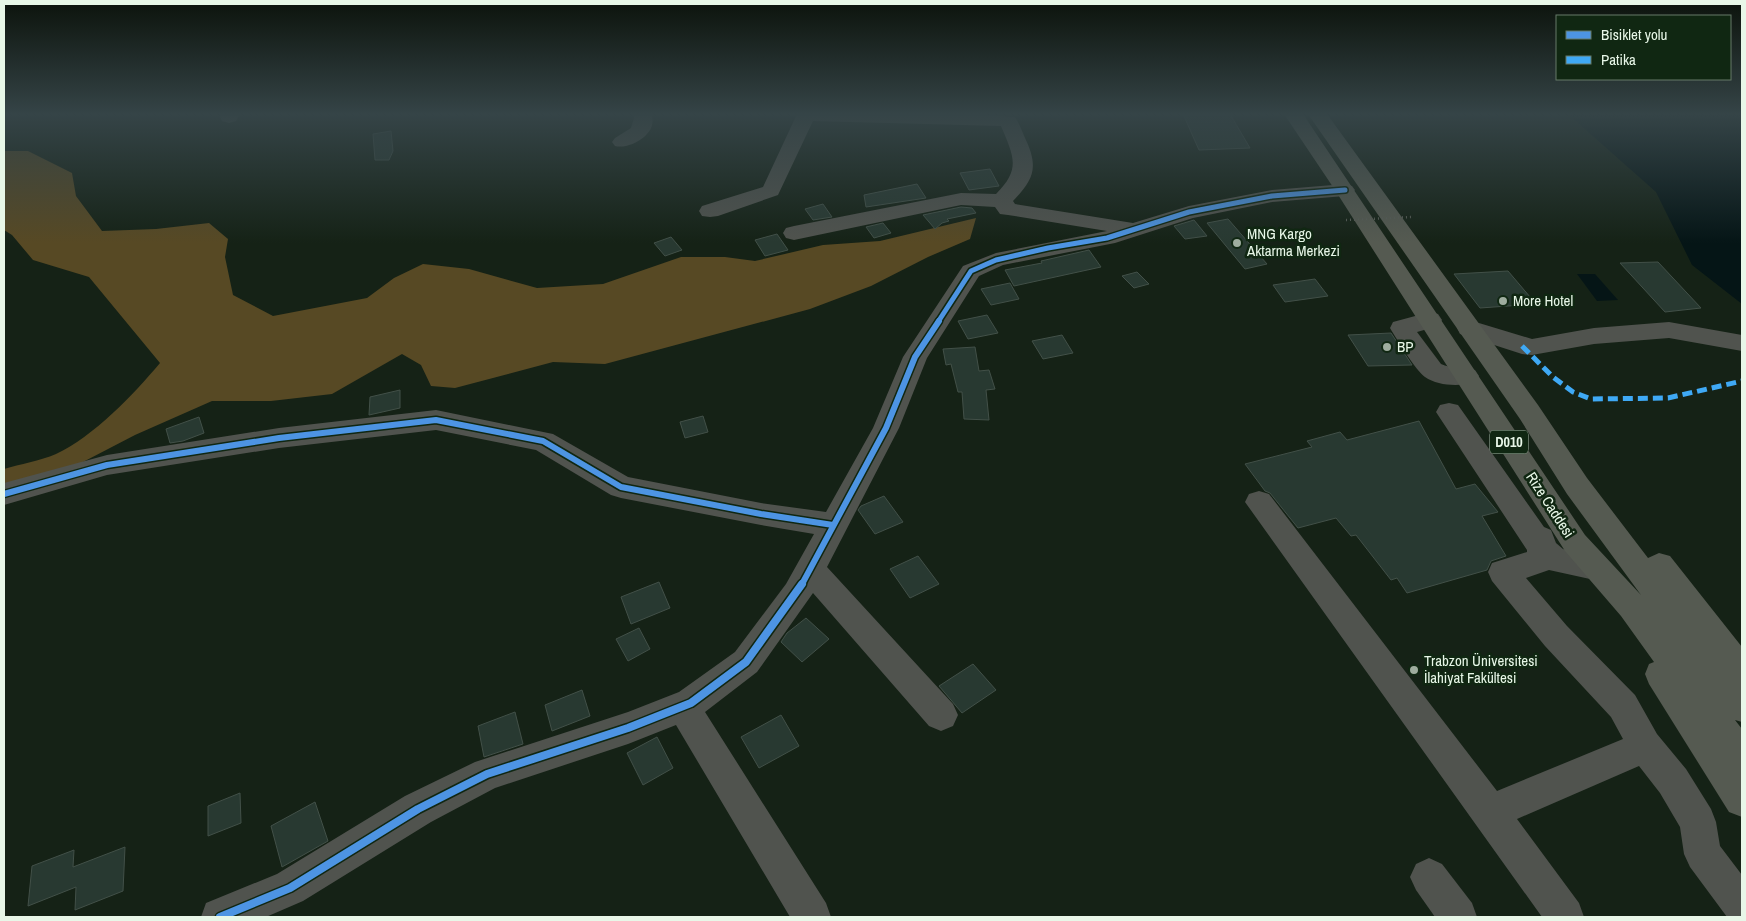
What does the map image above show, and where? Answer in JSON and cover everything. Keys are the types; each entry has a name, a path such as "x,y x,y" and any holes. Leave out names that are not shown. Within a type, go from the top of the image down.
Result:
{"highway":[{"name":"Rize Caddesi","path":"1322,157 1576,545 1632,607 1742,757"},
{"name":"D010","path":"1348,157 1529,412 1577,486 1742,707"},
{"path":"1529,412 1600,489 1742,672"},
{"path":"1576,545 1742,798"}],"street":[{"path":"710,211 771,191 787,157"},
{"path":"1001,201 1024,174 1025,157"},
{"path":"220,917 290,888 418,809 487,774 628,728 691,703 746,662 797,593 886,428 915,357 971,271 996,260 1048,248 1107,238 1189,212 1272,196 1345,190"},
{"path":"794,233 961,199 1001,201 1008,209 1134,229"},
{"path":"1469,328 1532,347 1594,336 1669,330 1742,343"},
{"path":"1449,412 1542,548 1555,560 1576,545 1549,530 1540,536 1542,548 1543,560 1503,572 1556,636 1623,706 1645,746 1673,781 1698,822 1703,854 1742,906"},
{"path":"4,494 107,466 279,438 436,420 543,441 621,487 761,514 833,525"},
{"path":"1259,502 1490,812 1565,917"},
{"path":"810,569 941,715"},
{"path":"683,706 812,917"},
{"path":"1490,812 1645,746"},
{"path":"1429,876 1458,917"}],"path":[{"path":"1346,220 1411,217"}],"shaded area":[{"path":"4,157 40,157 72,173 76,196 102,231 156,229 209,223 228,239 225,257 233,295 273,316 367,298 394,278 423,264 469,269 537,288 603,284 681,257 725,257 755,261 823,245 880,241 976,218 970,239 928,257 871,286 810,309 605,364 553,362 455,388 431,386 421,365 402,354 332,394 271,401 212,401 135,435 4,503 4,469 56,454 84,437 112,414 160,363 89,277 33,260 12,235 4,230"},
{"path":"1616,157 1742,157 1742,304 1692,265 1656,192"},
{"path":"1577,274 1595,274 1618,300 1597,301"}],"building":[{"path":"375,157 390,157 389,160 375,160"},
{"path":"990,169 999,186 969,190 960,173"},
{"path":"917,184 926,198 866,207 864,195"},
{"path":"823,204 832,217 813,220 805,209"},
{"path":"961,207 972,208 976,213 947,219 949,221 942,223 935,229 923,215"},
{"name":"MNG Kargo Aktarma Merkezi","path":"1228,219 1267,264 1245,269 1207,223"},
{"path":"1194,220 1207,236 1185,239 1174,226"},
{"path":"883,223 891,233 874,238 866,227"},
{"path":"777,234 788,250 765,256 755,240"},
{"path":"671,237 682,250 665,256 654,243"},
{"path":"1089,250 1101,267 1014,286 1005,270 1042,263 1041,261"},
{"path":"1658,262 1701,308 1665,312 1620,263"},
{"path":"1508,271 1536,304 1480,308 1454,274"},
{"path":"1137,272 1149,284 1134,288 1122,276"},
{"path":"1315,279 1328,296 1285,302 1273,285"},
{"path":"1010,283 1019,299 991,305 981,289"},
{"path":"987,315 998,333 968,339 958,321"},
{"path":"1391,333 1412,365 1368,366 1348,335"},
{"path":"1062,335 1073,353 1043,359 1032,341"},
{"path":"975,347 979,371 989,370 995,389 986,390 989,420 964,419 962,392 958,392 951,364 946,365 943,349"},
{"path":"400,390 400,408 369,415 370,397"},
{"path":"703,416 708,432 685,438 680,422"},
{"path":"199,417 204,433 183,441 170,443 166,429"},
{"path":"1419,421 1456,489 1475,484 1498,512 1482,516 1506,556 1491,561 1487,570 1407,593 1397,578 1391,580 1356,535 1351,536 1336,518 1298,528 1270,493 1265,491 1245,464 1312,447 1307,441 1340,432 1347,440"},
{"path":"884,496 903,522 875,534 858,510 861,506"},
{"path":"918,556 939,584 910,598 890,569"},
{"path":"659,582 670,608 631,624 621,597"},
{"path":"806,618 829,639 802,662 781,642 787,633"},
{"path":"639,628 650,649 628,661 616,639"},
{"path":"973,664 996,690 962,713 939,686"},
{"path":"582,690 590,716 552,731 545,705"},
{"path":"515,712 523,744 484,757 478,726"},
{"path":"781,715 799,746 759,768 741,737"},
{"path":"657,737 673,768 643,785 627,753"},
{"path":"240,793 241,823 208,836 208,806"},
{"path":"315,802 328,841 282,867 271,826"},
{"path":"125,847 123,891 75,910 76,887 28,906 32,866 74,850 73,867"}],"marked path":[{"path":"1522,346 1553,377 1573,392 1591,399 1668,398 1742,381"}],"cycle path":[{"path":"220,917 290,888 418,809 487,774 628,728 691,703 746,662 797,593 886,428 915,357 971,271 996,260 1048,248 1107,238 1189,212 1272,196 1345,190"},
{"path":"4,494 107,465 279,438 436,420 543,441 621,487 761,514 833,525"}],"place":[{"name":"MNG Kargo Aktarma Merkezi","path":"1237,243"},
{"name":"More Hotel","path":"1503,301"},
{"name":"BP","path":"1387,347"},
{"name":"Trabzon Üniversitesi İlahiyat Fakültesi","path":"1414,670"}]}
